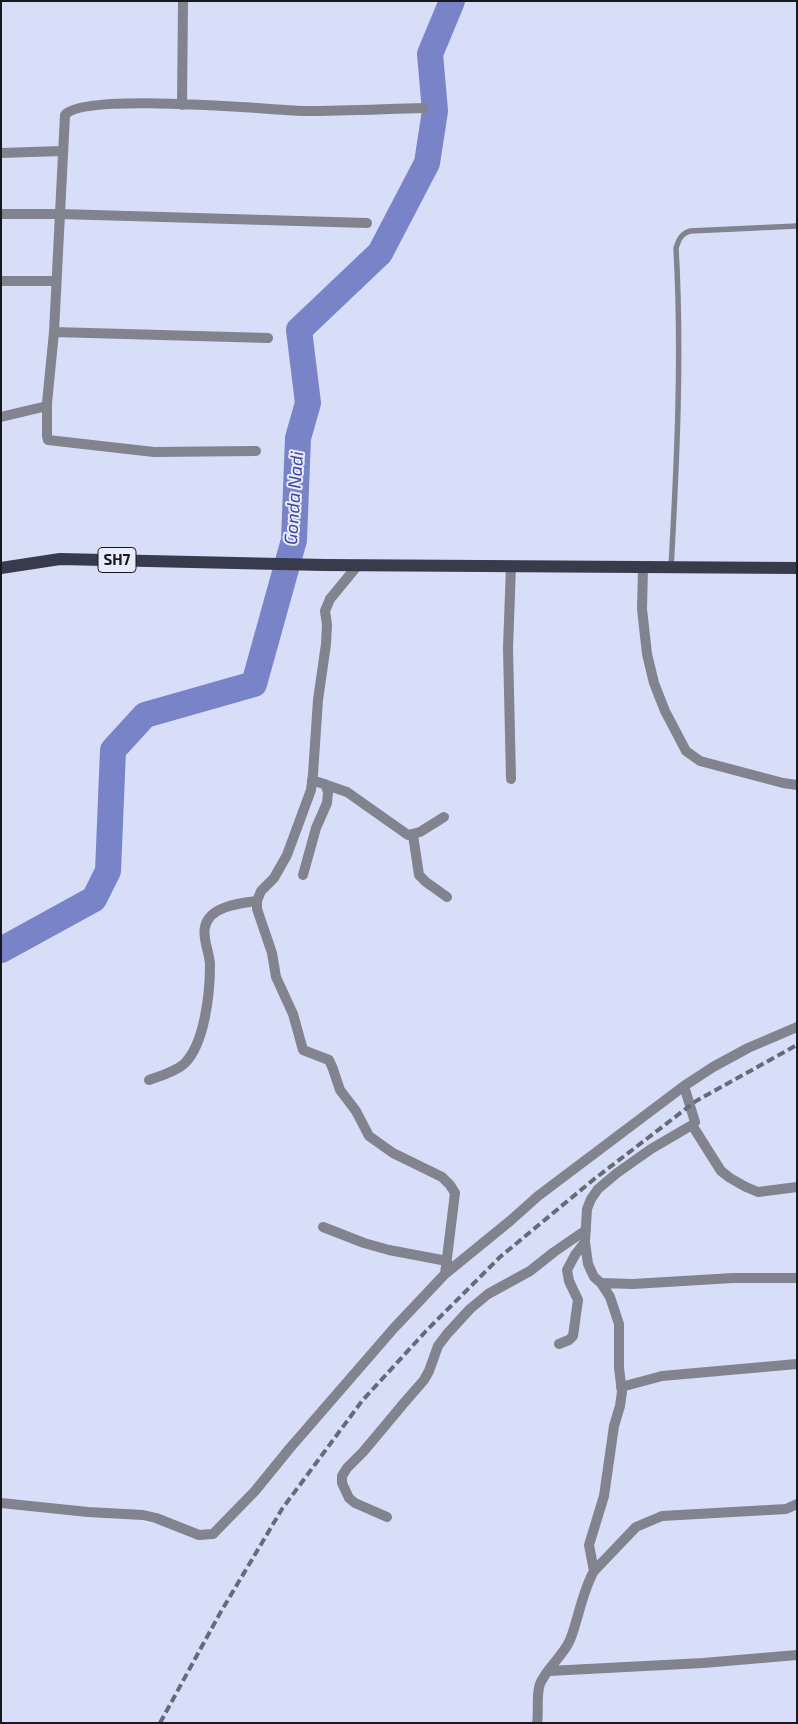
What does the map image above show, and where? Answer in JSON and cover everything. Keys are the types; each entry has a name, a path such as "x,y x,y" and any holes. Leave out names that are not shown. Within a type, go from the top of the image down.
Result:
{"main road":[{"name":"SH7","path":"1,568 60,559 358,565"},
{"path":"358,565 797,568"}],"street":[{"path":"182,105 183,1"},
{"path":"256,451 154,452 48,440 47,406 54,332 64,121 69,111 117,102 307,110 424,108"},
{"path":"1,153 62,151"},
{"path":"1,214 367,222"},
{"path":"1,281 55,281"},
{"path":"54,332 268,338"},
{"path":"1,417 47,406"},
{"path":"358,565 330,599 325,611 327,625 326,644 318,700 311,790 287,855 274,878 261,891 257,901 257,909 272,954 276,977 293,1014 303,1050 329,1060 340,1090 356,1111 369,1136 393,1153 442,1177 455,1193 445,1274"},
{"path":"511,566 508,648 511,779"},
{"path":"643,568 642,609 647,654 654,683 686,752 700,761 797,785"},
{"path":"312,780 347,792 408,835 420,832 444,817"},
{"path":"303,876 316,828 327,802 328,792 325,784"},
{"path":"413,835 419,875 447,896"},
{"path":"149,1080 178,1068 185,1063 198,1042 209,989 210,962 205,936 207,921 223,908 257,901"},
{"path":"1,1503 88,1512 143,1515 156,1518 199,1536 214,1534 255,1491 394,1328 445,1274 538,1196 684,1086 713,1067 748,1048 797,1027"},
{"path":"594,1571 589,1545 604,1496 614,1426 620,1406 621,1387 619,1324 610,1297 591,1271 585,1242 588,1210 591,1199 598,1189 651,1149 692,1125 694,1117 684,1086"},
{"path":"692,1125 721,1171 730,1178 758,1192 797,1187"},
{"path":"322,1227 364,1243 447,1261"},
{"path":"387,1517 349,1498 342,1483 342,1476 347,1468 363,1452 424,1380 429,1372 438,1346 470,1309 488,1294 530,1271 586,1230"},
{"path":"559,1344 573,1336 578,1300 569,1281 567,1270 585,1242"},
{"path":"601,1283 639,1284 733,1278 797,1278"},
{"path":"621,1387 671,1375 797,1364"},
{"path":"537,1723 540,1685 570,1640 580,1611 586,1585 594,1571 636,1527 662,1516 786,1509 797,1504"},
{"path":"549,1671 703,1663 797,1655"}],"lane":[{"path":"671,568 677,453 679,310 676,248 678,240 684,233 690,231 797,226"}],"waterway":[{"name":"Gonda Nadi","path":"1,950 94,899 108,871 113,750 145,715 254,684 294,540 298,438 308,403 299,330 380,253 427,163 435,111 430,54 452,1"}],"railway":[{"path":"160,1723 219,1615 282,1509 362,1401 426,1331 500,1257 593,1180 696,1101 797,1045"}]}
